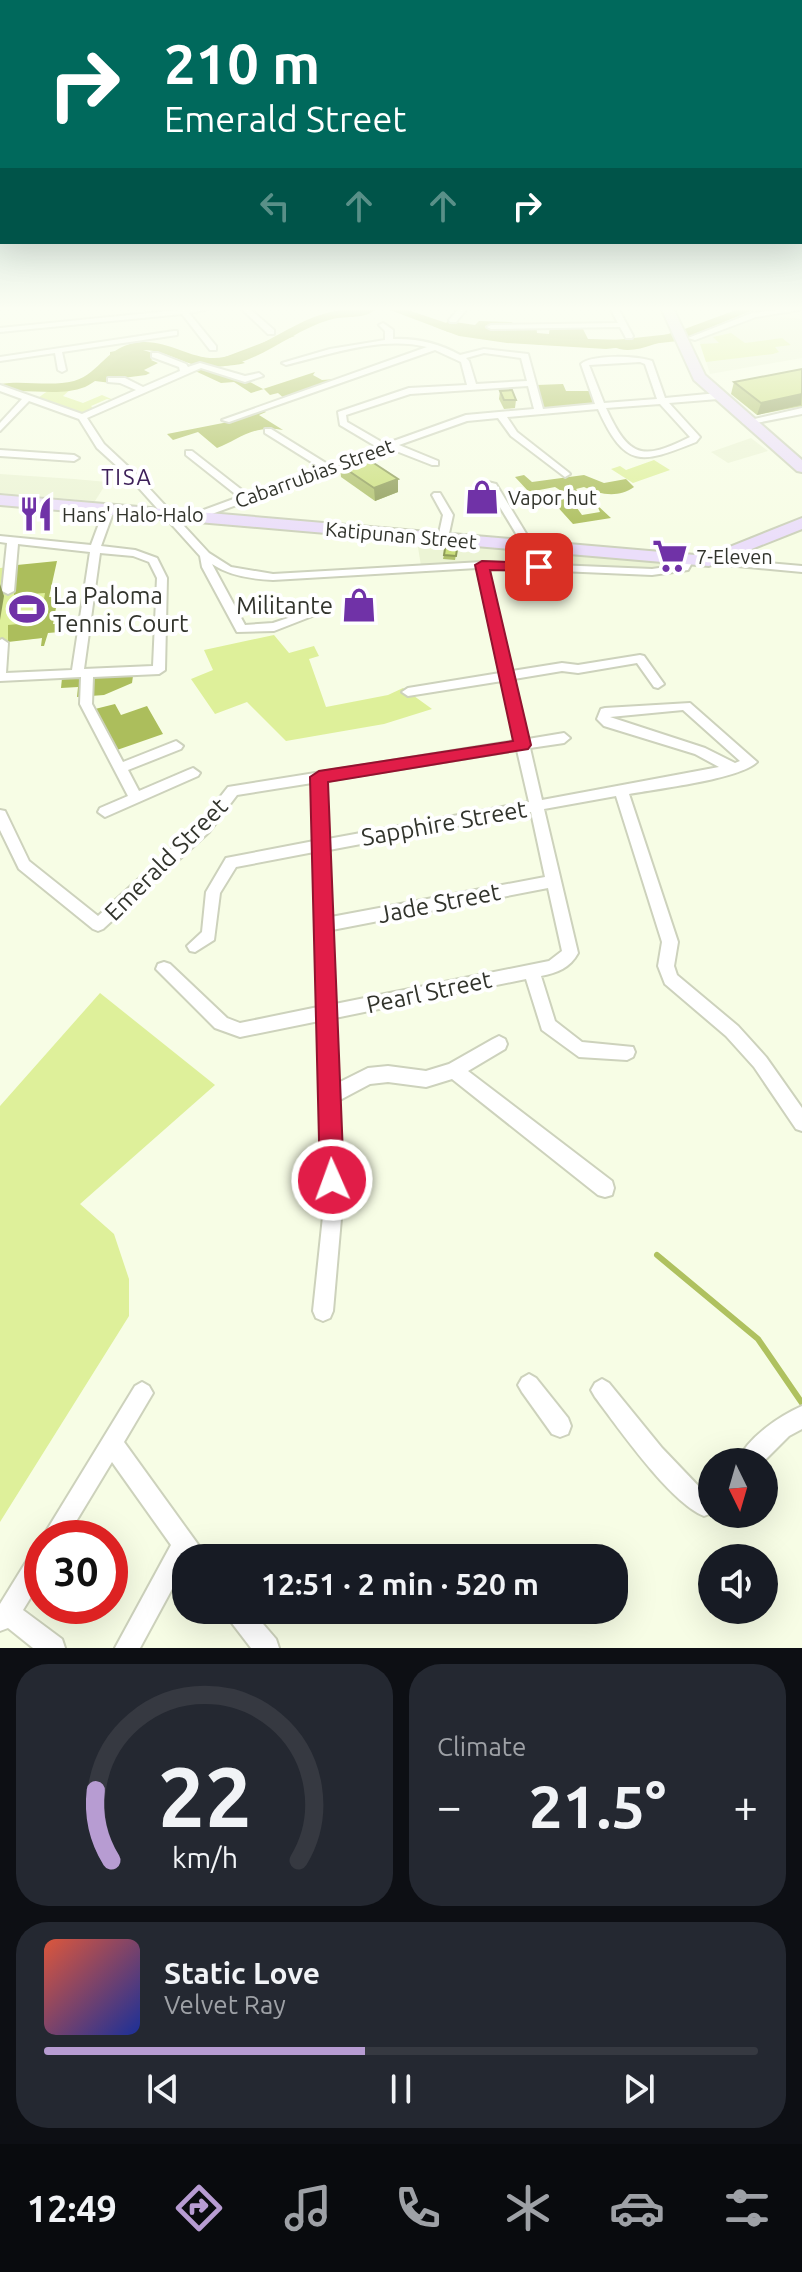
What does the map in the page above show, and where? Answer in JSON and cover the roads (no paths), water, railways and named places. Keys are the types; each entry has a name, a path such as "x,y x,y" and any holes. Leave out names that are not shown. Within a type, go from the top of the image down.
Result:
{"main road":[{"path":"716,387 746,422 802,468"},
{"name":"Katipunan Street","path":"0,500 709,561"},
{"path":"709,561 802,523"}],"street":[{"path":"136,387 144,391"},
{"path":"82,417 153,387"},
{"path":"226,420 321,387"},
{"path":"435,463 386,446 343,423 341,414 409,391 461,387"},
{"path":"534,387 539,412"},
{"path":"594,387 613,435 636,453 651,456 695,439 662,401 656,387"},
{"path":"1,388 82,417 100,446 132,475 205,555 227,569 257,576 482,565 652,572 684,568 689,559"},
{"name":"Cabarrubias Street","path":"194,517 457,420 662,401 719,392"},
{"path":"0,428 26,400"},
{"path":"0,411 15,410"},
{"path":"746,422 802,411"},
{"path":"501,415 514,434 565,474"},
{"path":"268,431 328,468"},
{"path":"0,453 74,458"},
{"path":"189,453 246,498"},
{"path":"491,484 528,545"},
{"path":"437,495 448,515 443,538"},
{"path":"109,510 96,547 82,674 85,697 136,798"},
{"path":"0,539 135,553 153,560 161,571 159,670 0,677 2,643"},
{"path":"8,591 13,540"},
{"path":"205,555 207,567 241,629 274,627 327,608"},
{"name":"Katipunan Street","path":"709,561 802,569"},
{"path":"482,565 553,881"},
{"path":"408,692 640,659 658,684"},
{"path":"85,697 106,673"},
{"name":"Sapphire Street","path":"195,946 209,935 213,892 231,862 621,790 733,768 750,762 686,706 605,712 602,716 609,723 700,751 733,768"},
{"name":"Emerald Street","path":"0,815 24,865 98,925 204,828 233,791 564,738"},
{"path":"120,768 176,746"},
{"path":"105,812 193,773"},
{"path":"319,777 333,1207 323,1311"},
{"path":"621,790 670,942 666,966 671,979 710,1008 732,1031 760,1062 802,1123"},
{"name":"Jade Street","path":"324,925 553,881"},
{"name":"Pearl Street","path":"164,969 229,1028 240,1030 552,967 570,953 553,881"},
{"path":"531,971 548,1025 579,1049 627,1052"},
{"path":"330,1096 368,1076 388,1074 426,1079 454,1070 499,1044"},
{"path":"454,1070 605,1188"},
{"path":"529,1385 560,1426"},
{"path":"602,1390 654,1456 698,1502"},
{"path":"64,1520 142,1393"},
{"path":"762,1448 781,1428 802,1417"},
{"path":"111,1442 182,1544"},
{"path":"127,1648 172,1577"},
{"path":"24,1585 4,1616 53,1648"},
{"path":"247,1624 267,1648"}],"waterway":[{"path":"0,388 6,387"},
{"path":"53,387 66,387"},
{"path":"657,1255 758,1339 802,1403"}],"place":[{"name":"Vapor hut","path":"482,497"},
{"name":"Hans' Halo-Halo","path":"36,514"},
{"name":"7-Eleven","path":"670,556"},
{"name":"Militante","path":"359,605"},
{"name":"La Paloma Tennis Court","path":"27,609"}],"district":[{"name":"TISA","path":"127,476"}]}
